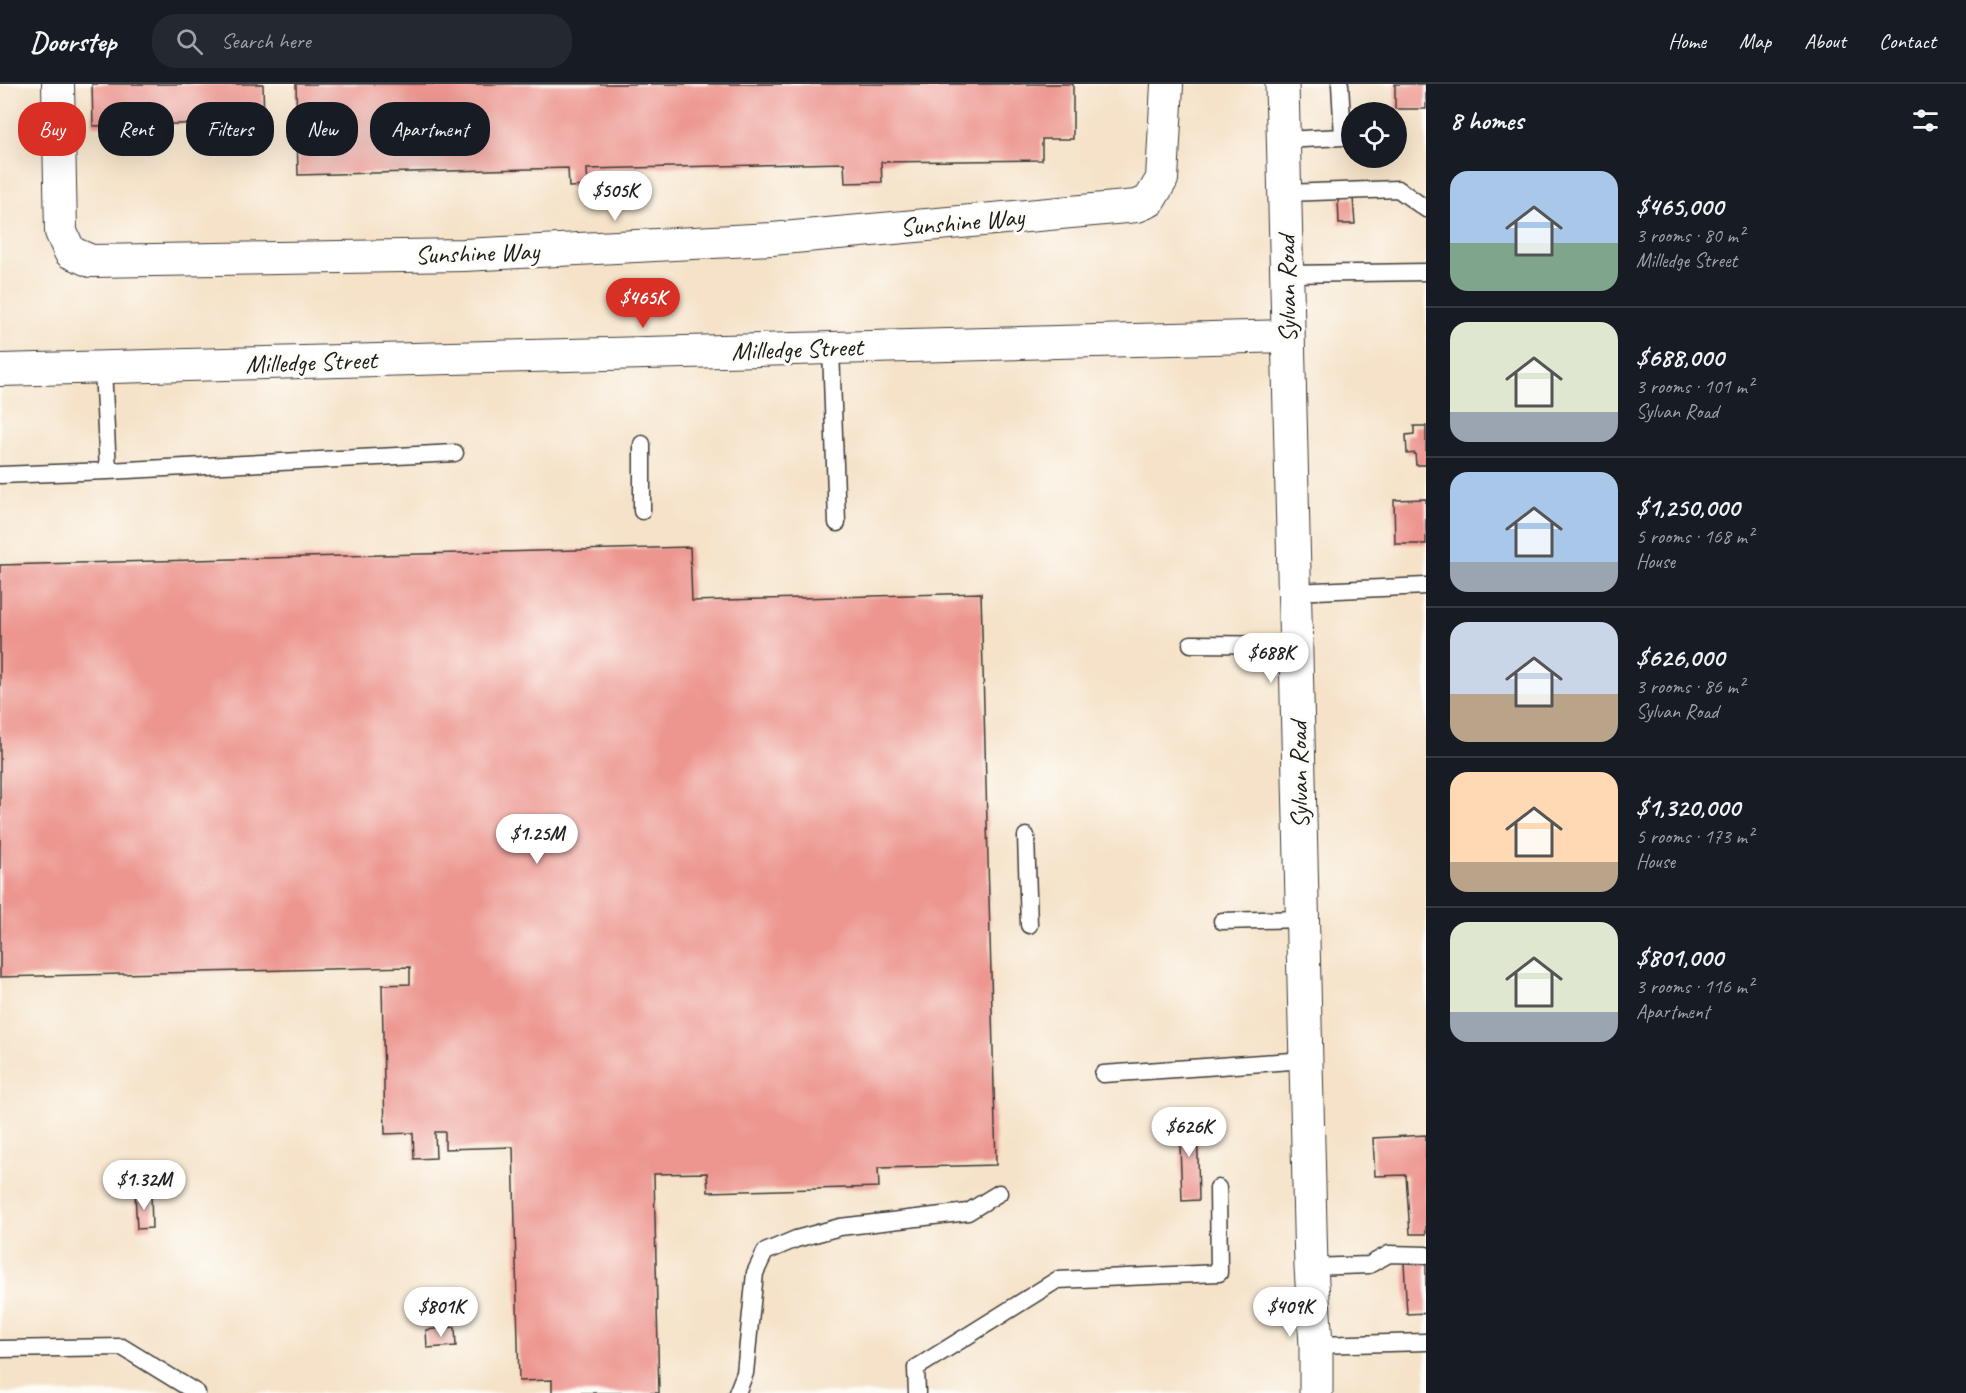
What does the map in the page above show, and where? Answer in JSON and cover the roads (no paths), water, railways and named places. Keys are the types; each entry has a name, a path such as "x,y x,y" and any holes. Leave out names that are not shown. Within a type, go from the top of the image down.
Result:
{"main road":[{"name":"Sylvan Road","path":"1282,84 1316,1393"}],"street":[{"name":"Sunshine Way","path":"58,84 61,232 70,252 92,261 464,255 772,239 1137,206 1149,201 1162,179 1167,84"},
{"name":"Milledge Street","path":"0,370 1288,336"},
{"name":"Milledge Street","path":"0,354 54,369"}],"lane":[{"path":"1283,140 1343,137 1340,84"},
{"path":"1285,193 1398,189 1426,209"},
{"path":"1287,274 1426,272"},
{"path":"831,348 837,523"},
{"path":"103,368 108,471"},
{"path":"642,444 642,511"},
{"path":"0,475 455,453"},
{"path":"1294,592 1426,586"},
{"path":"1191,644 1296,645"},
{"path":"1026,836 1029,925"},
{"path":"1222,921 1303,919"},
{"path":"1103,1074 1306,1060"},
{"path":"917,1393 916,1368 1057,1280 1219,1273 1218,1188"},
{"path":"737,1393 745,1373 755,1274 765,1252 796,1239 840,1227 968,1212 999,1193"},
{"path":"1311,1267 1369,1265 1389,1254 1426,1255"},
{"path":"1316,1345 1426,1342"},
{"path":"0,1348 122,1347 197,1393"}]}
